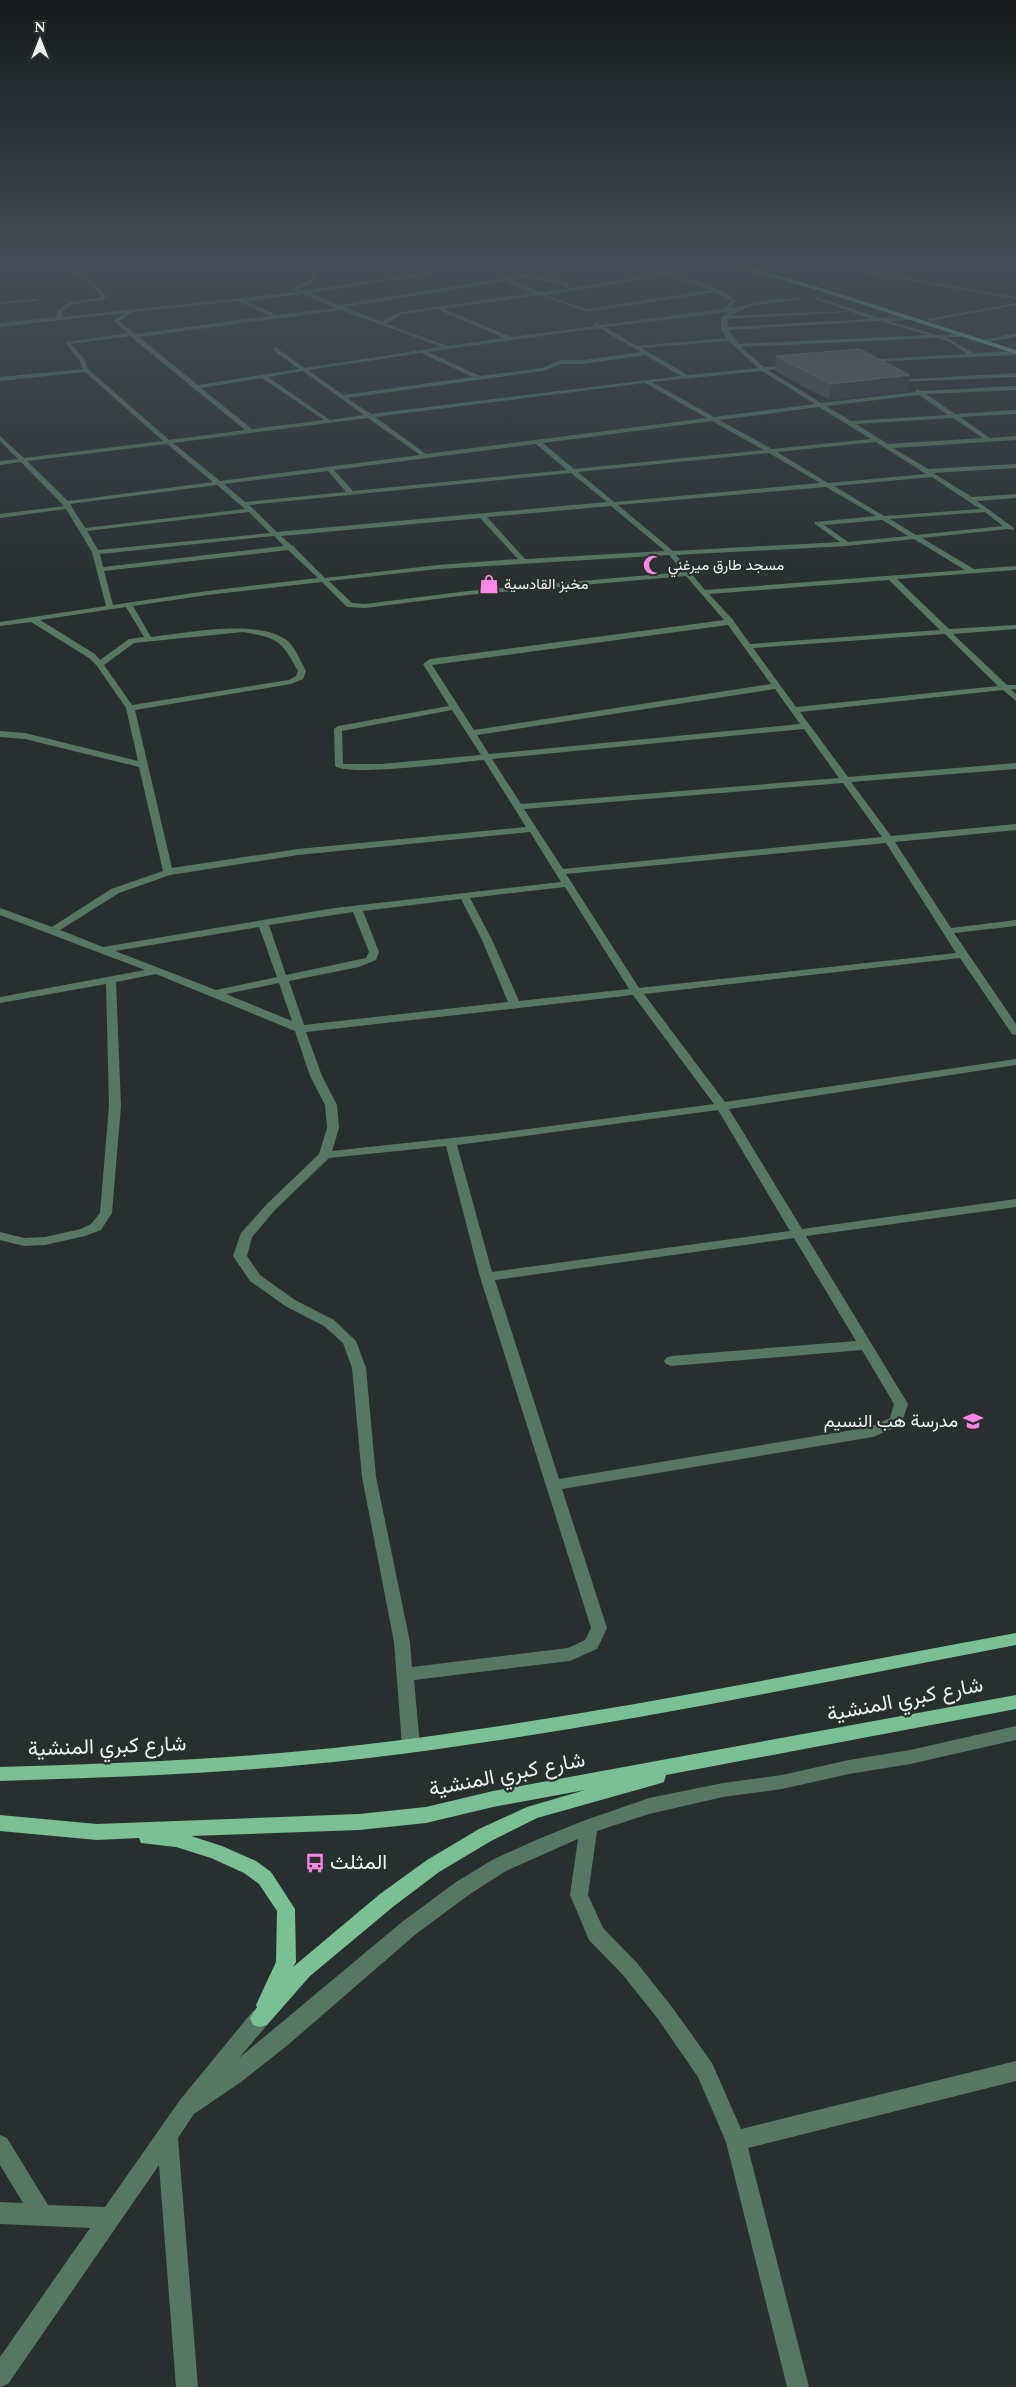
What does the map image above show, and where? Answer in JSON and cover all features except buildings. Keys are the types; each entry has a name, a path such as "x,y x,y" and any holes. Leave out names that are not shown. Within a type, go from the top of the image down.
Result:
{"main road":[{"name":"شارع كبري المنشية","path":"0,1774 210,1765 360,1752 498,1734 1016,1639"},
{"name":"شارع كبري المنشية","path":"0,1823 97,1832 359,1822 426,1815 493,1799 1016,1702"},
{"path":"260,2018 303,1970 386,1900 433,1866 485,1834 533,1812 727,1757"},
{"path":"97,1832 176,1839 216,1852 250,1868 264,1878 286,1909 286,1962 260,2018"}],"street":[{"path":"0,379 73,371"},
{"path":"88,371 168,442 244,504 292,547 347,603 359,606 468,593 688,574"},
{"path":"178,371 251,432"},
{"path":"197,387 289,371"},
{"path":"306,371 425,456"},
{"path":"466,371 480,378"},
{"path":"342,397 526,371"},
{"path":"678,371 687,377"},
{"path":"0,463 734,371"},
{"path":"768,371 972,499 1014,529"},
{"path":"899,380 1016,374"},
{"path":"891,375 988,439"},
{"path":"263,376 330,422"},
{"path":"647,382 769,450 972,571"},
{"path":"0,516 218,483 918,392 1016,388"},
{"path":"850,423 1016,412"},
{"path":"0,438 67,505 96,552 102,569 110,607"},
{"path":"888,446 1016,438"},
{"path":"244,504 879,440"},
{"path":"538,442 616,505 672,554 730,622 889,840 963,955 1016,1032"},
{"path":"96,552 276,534 827,486 931,473 1016,466"},
{"path":"330,469 350,492"},
{"path":"972,499 1016,496"},
{"path":"82,530 250,510"},
{"path":"847,544 817,523 987,510"},
{"path":"483,516 522,561"},
{"path":"0,624 128,604 324,579 522,561 847,544 1014,529"},
{"path":"102,569 292,547"},
{"path":"703,592 1016,568"},
{"path":"890,577 1016,699"},
{"path":"128,604 148,638"},
{"path":"32,619 76,645 100,664 130,708 168,872"},
{"path":"554,1485 873,1432 896,1421 901,1404 722,1107 636,991 566,884 473,733 427,664 428,662 730,622"},
{"path":"748,646 1016,627"},
{"path":"100,664 127,643 148,638 243,630 262,633 282,640 289,647 299,664 302,674 297,680 291,682 130,708"},
{"path":"473,733 777,686"},
{"path":"795,710 876,702 916,695 1016,687"},
{"path":"455,707 338,729 339,766 353,768 488,757 807,726"},
{"path":"0,734 25,736 143,765"},
{"path":"519,807 1016,766"},
{"path":"559,872 1016,827"},
{"path":"51,932 115,891 168,872 298,852 533,828"},
{"path":"103,950 357,909 566,884"},
{"path":"464,896 487,940 515,1005"},
{"path":"215,993 371,960 374,952 357,909"},
{"path":"0,911 215,993 300,1029 963,955"},
{"path":"263,923 316,1076 331,1105 333,1128 325,1155 271,1207 246,1236 240,1256 255,1278 290,1303 329,1323 349,1341 359,1368 368,1478 402,1642 411,1745"},
{"path":"948,930 1016,923"},
{"path":"0,1000 157,971"},
{"path":"0,1236 24,1242 45,1242 85,1232 96,1226 106,1214 115,1106 111,979"},
{"path":"325,1155 451,1144 722,1107 1016,1062"},
{"path":"406,1674 570,1654 591,1644 599,1628 487,1277 451,1144"},
{"path":"487,1277 1016,1203"},
{"path":"671,1361 866,1345"},
{"path":"186,2107 234,2076 282,2038 409,1928 463,1888 500,1865 589,1826 649,1806 704,1794 782,1782 849,1767 910,1757 1016,1733"},
{"path":"589,1826 582,1866 580,1895 596,1934 630,1969 665,2013 705,2070 736,2141 798,2387"},
{"path":"0,2376 186,2107 260,2018"},
{"path":"736,2141 1016,2071"},
{"path":"167,2135 187,2387"},
{"path":"0,2145 42,2215"},
{"path":"0,2213 110,2218"}],"place":[{"name":"مسجد طارق ميرغني","path":"653,565"},
{"name":"مخبز القادسية","path":"489,584"},
{"name":"مدرسة هب النسيم","path":"973,1421"},
{"name":"المثلث","path":"315,1863"}]}
